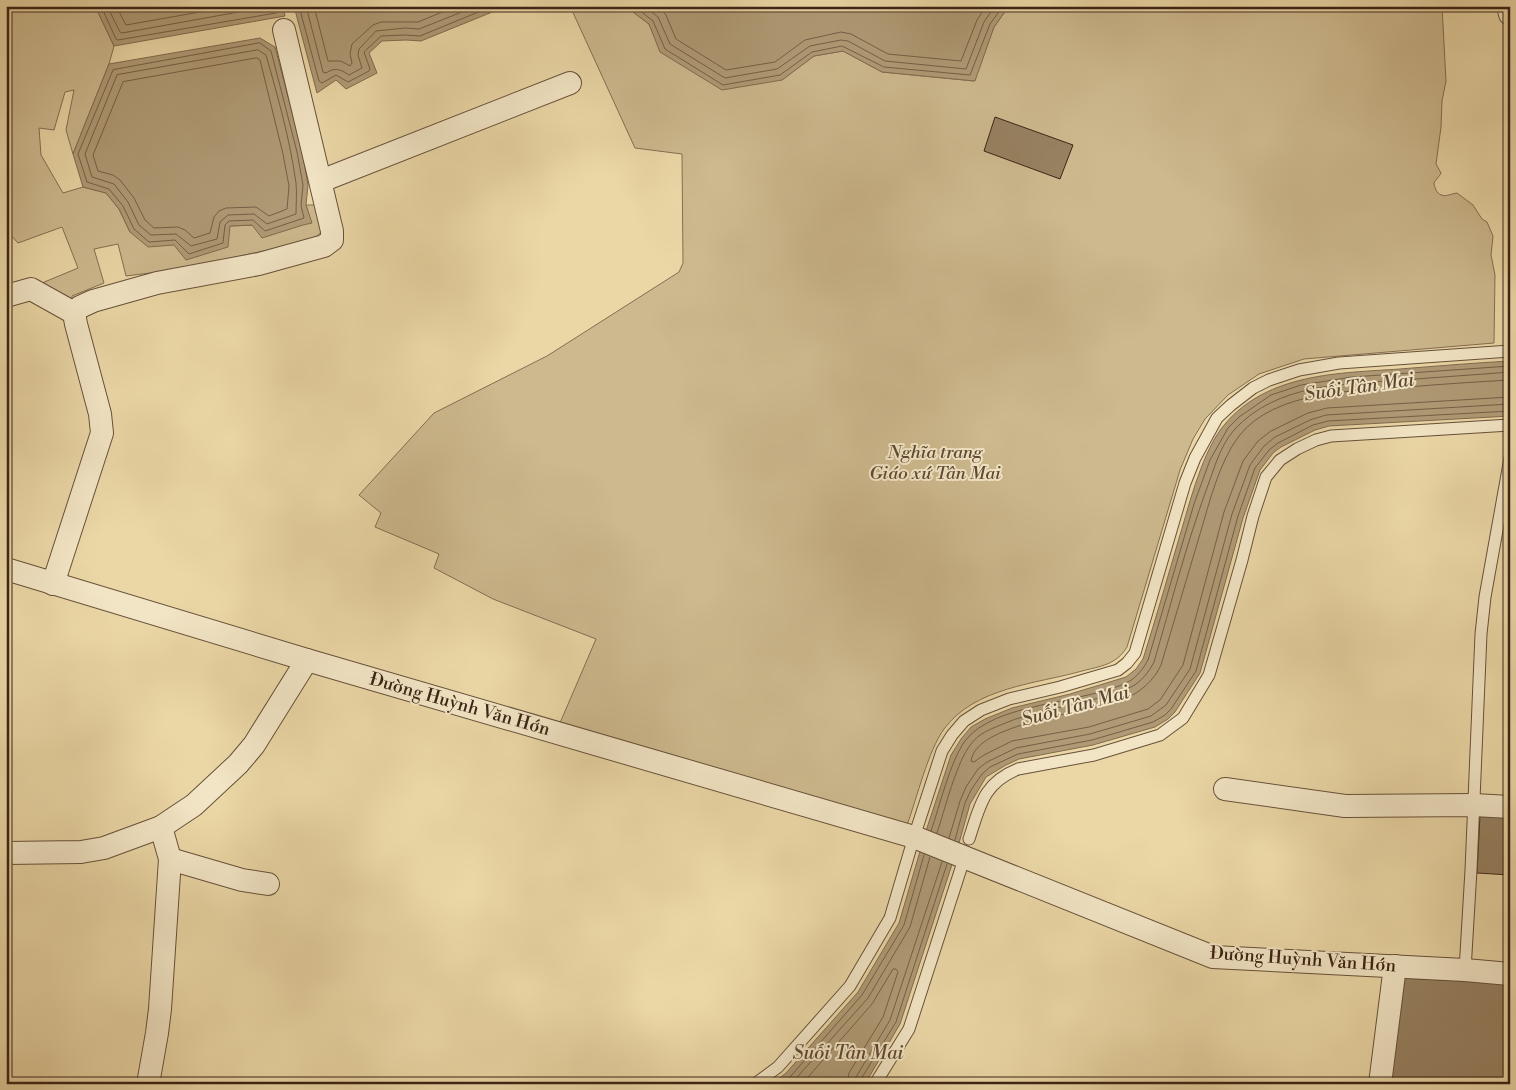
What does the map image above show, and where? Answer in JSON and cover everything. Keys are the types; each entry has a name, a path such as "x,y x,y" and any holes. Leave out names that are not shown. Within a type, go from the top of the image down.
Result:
{"street":[{"path":"1508,6 1510,14"},
{"path":"74,313 80,307 93,301 157,284 259,264 324,246 332,240 332,230 321,181 284,30"},
{"path":"321,181 570,83"},
{"path":"6,296 32,289 74,313 100,414 102,433 52,584"},
{"name":"Đường Huỳnh Văn Hớn","path":"6,569 307,660 914,837 967,848 1213,956 1510,974"},
{"path":"6,853 81,852 104,848 161,827 194,805 238,764 254,746 307,660"},
{"path":"1225,789 1345,806 1510,806"},
{"path":"148,1084 158,1034 170,860 161,827"},
{"path":"170,860 242,880 268,884"},
{"path":"1380,1084 1395,966"}],"lane":[{"path":"755,1084 778,1066 850,986 890,918 942,751 964,721 982,710 1009,698 1060,687 1118,670 1135,653 1185,483 1206,434 1217,418 1231,404 1269,380 1299,370 1339,363 1510,351"},
{"path":"875,1084 909,1029 984,796 994,782 1018,769 1094,755 1160,735 1183,718 1209,675 1253,516 1266,477 1280,460 1316,440 1331,436 1510,425"},
{"path":"1465,970 1481,634 1485,597 1510,458"}],"green space":[{"path":"6,6 95,6 114,46 109,64 73,154 66,130 74,90 65,92 54,130 39,128 41,155 63,193 83,187 106,193 119,209 130,232 311,223 306,205 317,205 324,229 313,240 182,269 126,276 118,244 94,249 104,283 72,296 72,304 42,283 78,268 62,227 18,243 6,230"},
{"name":"Nghĩa trang Giáo xứ Tân Mai","path":"570,6 625,6 649,24 661,52 782,80 814,56 843,51 882,72 974,81 994,27 1009,6 1442,6 1446,81 1442,101 1436,164 1441,173 1434,184 1437,192 1440,194 1444,196 1457,193 1473,205 1482,219 1487,222 1493,236 1491,255 1495,275 1494,343 1304,359 1259,374 1228,395 1205,419 1193,439 1180,470 1127,647 1123,653 1118,658 1102,666 1007,689 972,704 957,715 944,729 933,749 907,825 560,723 596,639 493,599 434,568 439,554 375,527 381,513 359,495 434,413 547,356 679,272 683,263 682,154 635,148"}],"water":[{"path":"95,6 283,6 285,16 114,46"},
{"path":"294,6 507,6 421,41 382,41 369,53 377,73 346,89 336,80 317,93"},
{"path":"625,6 1009,6 994,27 975,81 882,72 843,51 814,56 782,80 722,90 660,52 649,24"},
{"path":"260,38 275,47 302,150 308,185 306,205 312,223 262,238 252,225 230,226 228,247 186,260 174,245 148,247 130,232 119,209 106,193 83,187 73,154 109,64"},
{"name":"Suối Tân Mai","path":"1510,361 1510,416 1329,426 1315,430 1273,453 1260,470 1243,518 1200,673 1175,712 1155,727 1093,745 1019,759 986,777 970,804 900,1024 865,1084 772,1084 786,1073 858,992 899,923 951,755 971,727 1012,708 1070,694 1126,677 1136,669 1143,659 1198,476 1217,435 1242,407 1262,394 1283,385 1306,379 1353,372"}],"building":[{"path":"995,117 1073,145 1060,179 984,151"},
{"path":"1480,815 1510,816 1510,875 1477,873"},
{"path":"1402,978 1510,983 1510,1084 1391,1084"}]}
